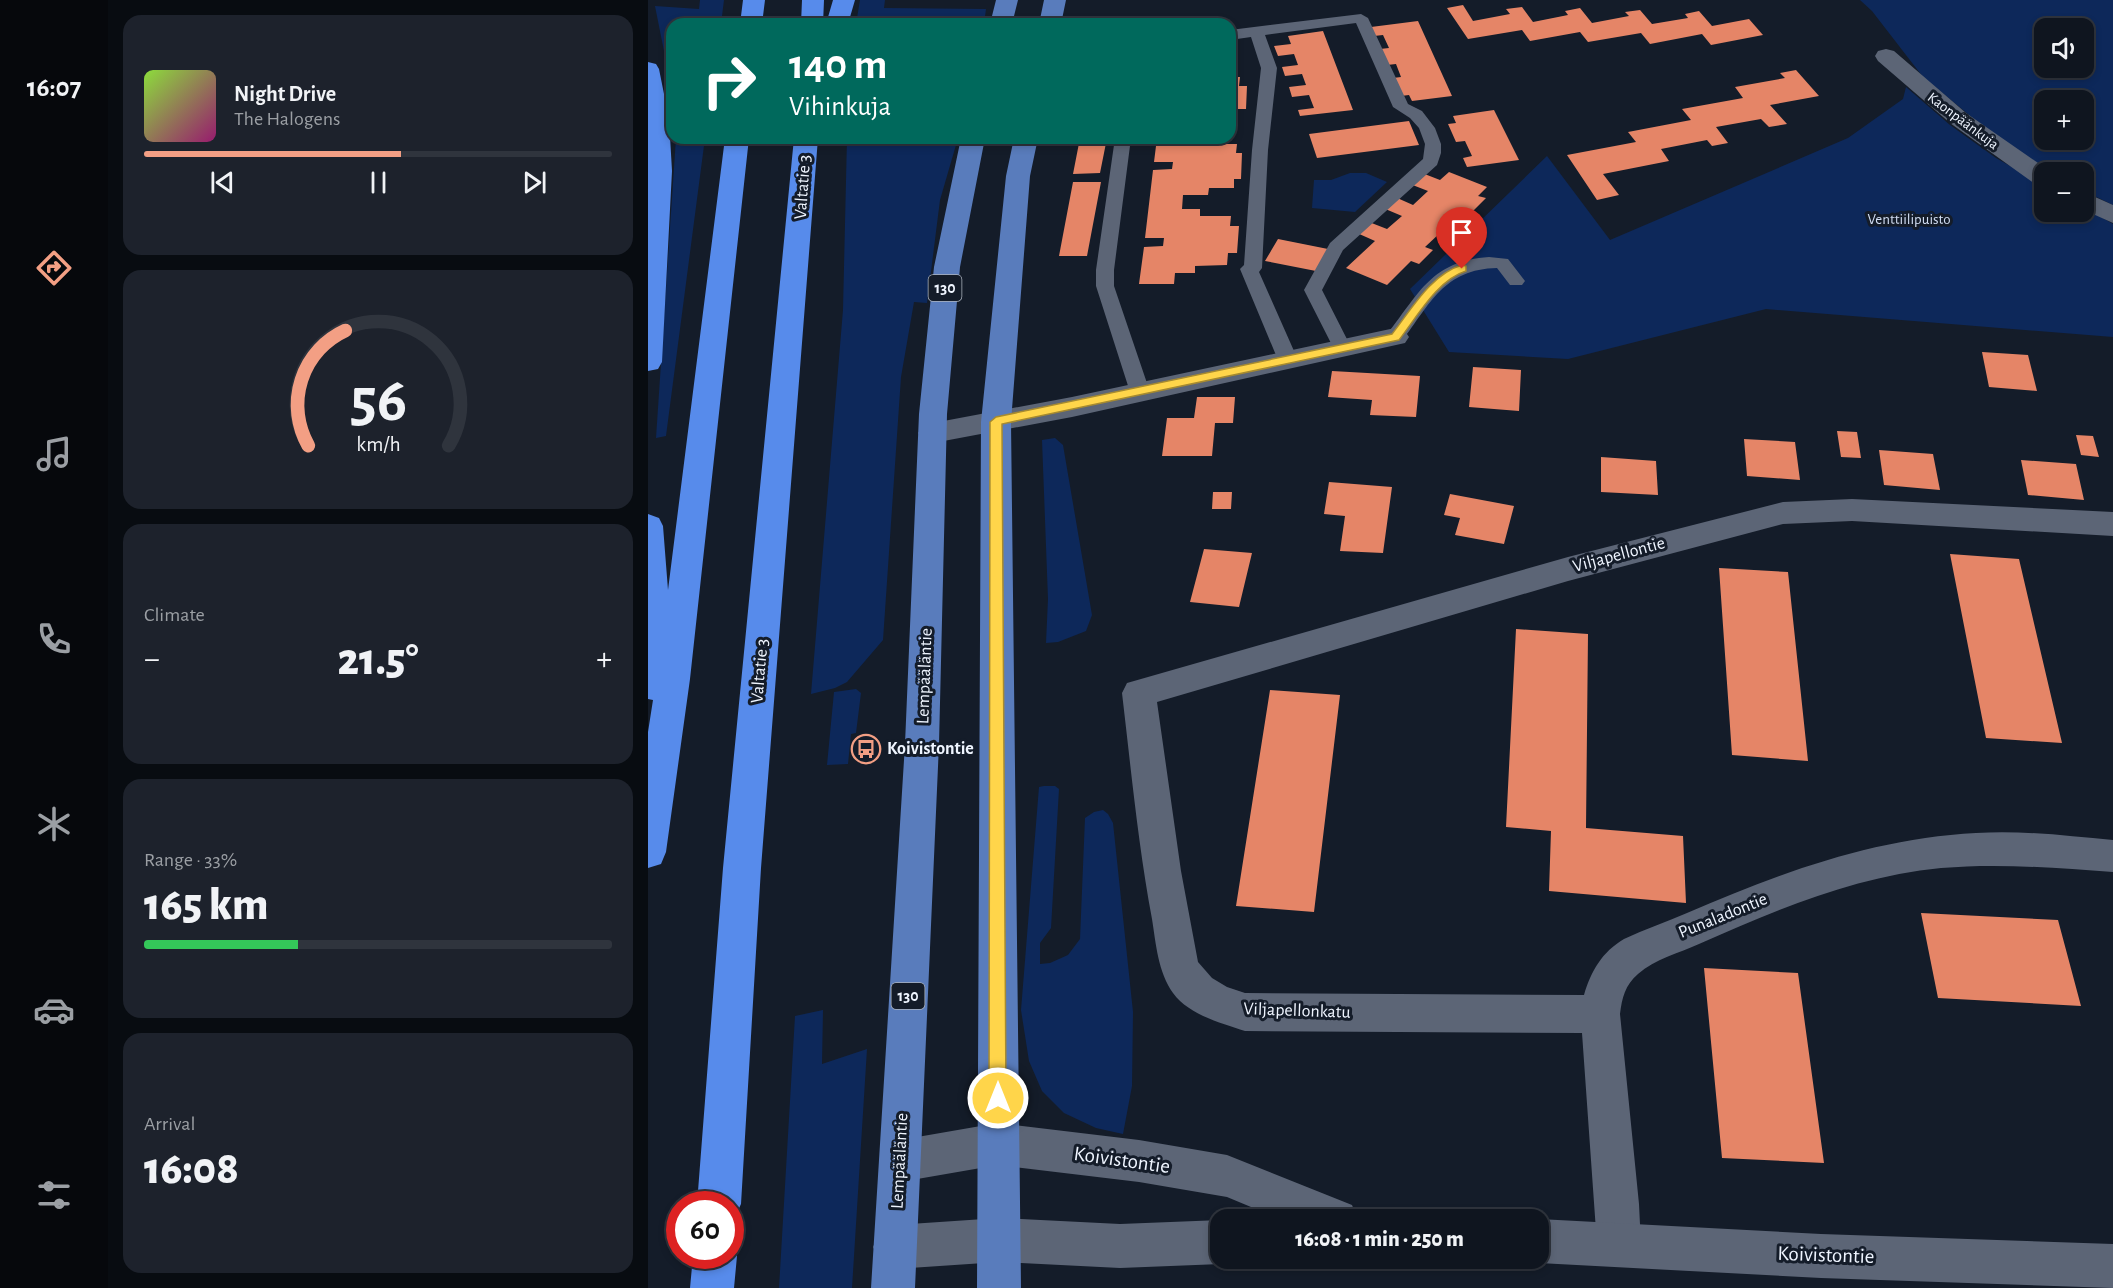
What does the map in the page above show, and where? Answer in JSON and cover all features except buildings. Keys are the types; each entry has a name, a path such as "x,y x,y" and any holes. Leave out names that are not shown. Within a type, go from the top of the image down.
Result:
{"highway":[{"path":"752,18 754,0"},
{"path":"812,18 813,0"},
{"path":"839,18 844,0"},
{"path":"648,69 657,119 660,171 648,362"},
{"path":"648,852 675,667 736,144"},
{"name":"Valtatie 3","path":"720,1191 742,868 805,144"},
{"path":"648,526 661,761"},
{"path":"712,1288 714,1269"}],"main road":[{"path":"1002,18 1007,0"},
{"path":"1051,18 1055,0"},
{"name":"Lempääläntie","path":"894,1268 922,744 933,433 947,267 972,144"},
{"path":"999,1288 996,422 1018,176 1025,144"}],"street":[{"name":"Kaonpäänkuja","path":"1886,57 1958,118 2034,172"},
{"path":"2094,205 2113,215"},
{"path":"933,433 996,422 1395,337"},
{"name":"Viljapellontie","path":"1139,693 1568,569 1783,513 1852,510 2113,524"},
{"name":"Viljapellonkatu","path":"1139,693 1169,911 1182,969 1186,978 1197,990 1224,1006 1245,1012 1600,1014"},
{"name":"Punaladontie","path":"1619,1245 1600,1014 1605,987 1617,967 1635,954 1749,903 1830,877 1905,857 1977,849 2113,855"},
{"name":"Koivistontie","path":"900,1161 998,1144 1139,1161 1227,1176 1310,1209"},
{"path":"894,1268 999,1240 1120,1246 1210,1242"},
{"name":"Koivistontie","path":"1549,1242 1821,1256 2113,1266"}],"lane":[{"path":"1236,34 1361,18 1401,107 1421,116 1433,143 1434,153 1431,161 1336,247 1313,290 1343,349"},
{"path":"1257,32 1269,68 1260,150 1258,215 1253,268 1249,269 1288,360"},
{"path":"1122,144 1105,270 1105,286 1140,392"},
{"path":"1395,337 1429,294 1450,272 1474,265 1502,263 1516,282"}],"green space":[{"path":"700,0 724,0 722,18 666,18 666,61 655,6 699,9"},
{"path":"860,0 885,0 884,8 986,9 985,18 857,18"},
{"path":"1860,0 2113,0 2113,205 2094,196 2094,162 2036,162 1974,119 1923,77 1872,11"},
{"name":"Venttiilipuisto","path":"1906,87 1950,125 1996,158 2034,179 2034,222 2094,222 2094,213 2113,224 2113,337 1766,309 1568,359 1449,352 1410,289 1547,156 1610,240 1848,138 1903,99"},
{"path":"676,144 704,144 666,436 656,438"},
{"path":"847,144 956,144 940,200 927,303 914,302 901,377 883,640 847,682 835,688 811,694 843,310"},
{"path":"1350,173 1366,173 1387,182 1355,212 1312,208 1314,180 1331,180"},
{"path":"1055,438 1063,445 1092,615 1086,631 1058,642 1046,643 1048,599 1042,440"},
{"path":"856,689 861,693 856,733 851,734 848,764 827,765 834,692"},
{"path":"1055,786 1059,789 1051,928 1040,943 1040,964 1050,963 1068,955 1080,939 1085,818 1094,812 1103,810 1113,823 1133,1012 1132,1086 1123,1134 1096,1128 1064,1113 1042,1091 1029,1061 1021,1010 1039,787"},
{"path":"823,1010 822,1064 867,1049 852,1288 779,1288 795,1016"}],"place":[{"name":"Koivistontie","path":"866,749"}],"route":[{"path":"998,1098 996,422 1395,337 1429,294 1450,272 1462,269"}]}
